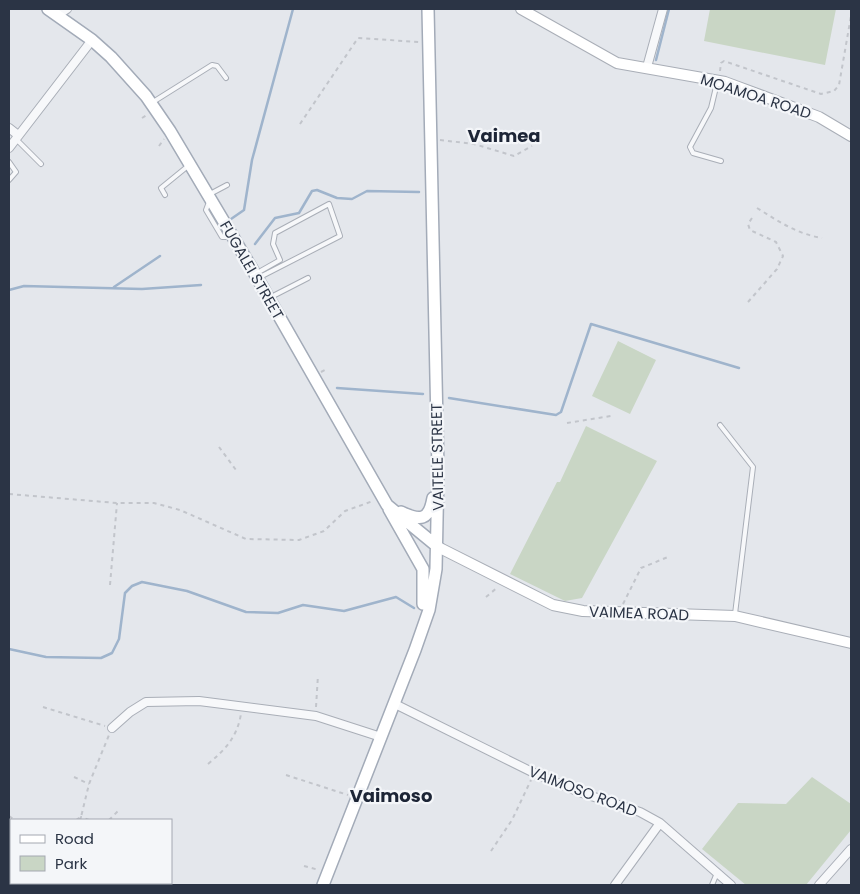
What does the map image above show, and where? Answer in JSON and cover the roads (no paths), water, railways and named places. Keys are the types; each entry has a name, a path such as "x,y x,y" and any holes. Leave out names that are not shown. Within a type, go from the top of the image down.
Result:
{"main road":[{"name":"VAITELE STREET","path":"323,885 395,704 429,610 438,546 428,9"},
{"name":"FUGALEI STREET","path":"58,11 126,73 151,104 233,236 385,501 438,546"},
{"path":"385,501 412,517 425,516 430,512 438,470"},
{"path":"385,501 423,569 424,597 415,650"}],"street":[{"name":"MOAMOA ROAD","path":"521,9 617,63 718,80 820,117 851,136"},
{"path":"647,67 663,9"},
{"path":"9,148 92,40"},
{"path":"9,128 17,137"},
{"name":"VAIMEA ROAD","path":"438,546 553,605 583,611 734,616 851,643"},
{"path":"112,728 130,712 146,702 198,701 316,716 381,737"},
{"name":"VAIMOSO ROAD","path":"395,704 534,773 579,792 640,812 660,823 731,885"},
{"path":"615,885 660,823"},
{"path":"819,885 851,849"}],"lane":[{"path":"151,104 212,65 217,66 226,78"},
{"path":"718,80 711,108 690,147 693,153 721,161"},
{"path":"17,137 41,164"},
{"path":"9,162 16,172 9,180"},
{"path":"165,195 161,188 190,164"},
{"path":"209,197 227,184"},
{"path":"329,204 340,236 256,276 280,260 273,244 275,233 329,204"},
{"path":"269,298 308,278"},
{"path":"720,425 753,468 734,616"},
{"path":"712,885 719,875"},
{"path":"719,875 720,885"}],"waterway":[{"path":"231,219 244,210 252,160 293,9"},
{"path":"656,60 669,9"},
{"path":"255,244 275,218 299,213 312,191 317,190 337,198 352,199 367,191 419,192"},
{"path":"114,287 160,256"},
{"path":"9,290 24,286 142,289 201,285"},
{"path":"449,398 556,415 561,412 591,324 739,368"},
{"path":"337,388 423,394"},
{"path":"9,649 46,657 101,658 112,653 119,639 125,593 132,586 142,582 187,591 246,612 278,613 303,605 344,611 396,597 414,608"}],"district":[{"name":"Vaimea","path":"504,135"},
{"name":"Vaimoso","path":"391,795"}]}
